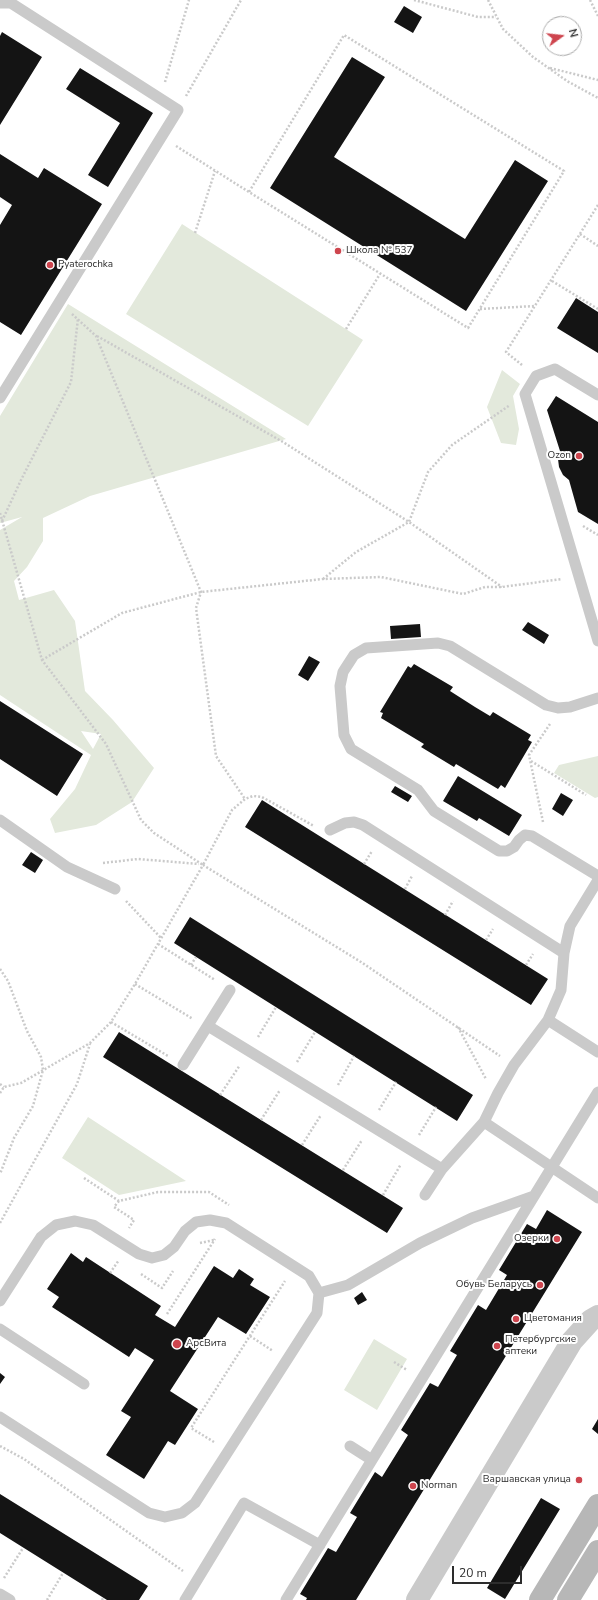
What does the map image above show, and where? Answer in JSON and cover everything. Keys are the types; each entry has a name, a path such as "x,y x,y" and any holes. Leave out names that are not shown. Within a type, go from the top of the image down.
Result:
{"main road":[{"path":"540,1600 598,1505"},
{"path":"568,1600 598,1551"}],"street":[{"path":"416,1600 572,1341 591,1320 598,1316"}],"lane":[{"path":"0,3 11,3 178,110 0,398"},
{"path":"598,395 555,368 536,376 525,394 598,641"},
{"path":"598,698 570,707 558,708 546,705 450,646 438,643 366,648 354,655 343,672 340,686 344,735 351,749 418,790 434,811 499,851 507,851 514,847 525,835 532,836 598,876"},
{"path":"0,820 67,867 115,889"},
{"path":"330,830 345,823 354,822 364,825 564,953"},
{"path":"425,1195 442,1169 484,1122 498,1092 514,1065 548,1020 561,990 564,953 570,926 598,880"},
{"path":"183,1065 230,990"},
{"path":"548,1020 598,1052"},
{"path":"208,1026 442,1169"},
{"path":"286,1600 598,1092"},
{"path":"484,1122 598,1198"},
{"path":"319,1293 348,1285 420,1243 472,1218 534,1196"},
{"path":"0,1300 41,1237 56,1225 75,1221 93,1225 139,1254 152,1258 164,1255 174,1247 185,1231 196,1222 210,1220 226,1223 309,1276 319,1293 317,1313 195,1503 182,1513 165,1517 149,1513 0,1416"},
{"path":"0,1329 84,1384"},
{"path":"350,1446 372,1460"},
{"path":"185,1600 244,1503 320,1545"},
{"path":"0,1594 10,1600"}],"path":[{"path":"162,100 166,76 189,0"},
{"path":"178,110 241,0"},
{"path":"414,0 478,17 496,17"},
{"path":"488,0 503,29 533,57 567,81 598,98"},
{"path":"590,0 598,16"},
{"path":"162,137 248,192 468,328 564,172 344,35 248,192"},
{"path":"548,68 598,80"},
{"path":"195,233 215,171"},
{"path":"536,376 506,352 552,281 598,205"},
{"path":"580,234 598,246"},
{"path":"346,329 380,274"},
{"path":"552,281 596,309"},
{"path":"58,304 78,318 96,336 283,442 409,522 502,587"},
{"path":"480,309 535,306"},
{"path":"2,521 21,480 71,382 78,318"},
{"path":"96,336 201,592 196,608 216,756 245,799"},
{"path":"323,579 356,552 409,522 428,472 452,445 525,394"},
{"path":"0,513 42,660 106,744 141,820 154,833 201,865 361,962 514,1065"},
{"path":"42,660 122,613 201,592 323,579 381,577 463,594 484,587 502,587 579,577"},
{"path":"542,820 529,755 556,715 558,708"},
{"path":"531,761 586,795"},
{"path":"0,1084 4,1086 21,1083 90,1043 111,1022 158,944 232,810 245,799 257,796 285,813 311,826 330,830"},
{"path":"67,867 138,859 201,865"},
{"path":"115,889 161,938"},
{"path":"158,944 230,990"},
{"path":"190,965 196,957"},
{"path":"0,969 8,981 27,1030 41,1057 43,1070 33,1106 14,1138 0,1174"},
{"path":"135,984 196,1021 208,1026"},
{"path":"111,1022 183,1065"},
{"path":"457,1027 490,1087 498,1092"},
{"path":"139,1044 141,1040"},
{"path":"0,1223 77,1084 90,1043"},
{"path":"0,1093 4,1086"},
{"path":"119,1201 114,1207 134,1220"},
{"path":"195,1244 214,1240"},
{"path":"110,1273 115,1266"},
{"path":"228,1451 191,1428 294,1267"},
{"path":"250,1336 287,1360"},
{"path":"0,1446 24,1459 196,1581"},
{"path":"4,1579 23,1548"},
{"path":"47,1600 63,1573"}],"shaded area":[{"path":"182,224 363,340 308,426 126,314"},
{"path":"68,304 286,439 90,496 43,518 43,541 27,567 14,581 19,600 54,590 75,621 85,691 113,720 154,768 132,802 96,825 55,833 50,819 75,789 91,755 0,695 0,530 22,517 0,523 0,416","holes":["81,731 101,734 93,749"]},
{"path":"502,370 520,384 513,396 519,429 516,445 501,443 487,407"},
{"path":"598,756 598,797 595,798 554,773 559,765"},
{"path":"88,1117 186,1181 119,1195 62,1158"},
{"path":"374,1339 407,1359 377,1410 344,1390"}],"building":[{"path":"404,6 422,17 413,33 394,22"},
{"path":"2,32 42,57 0,125 0,36"},
{"path":"352,57 385,77 334,157 465,239 515,160 548,181 466,311 270,188"},
{"path":"80,68 153,113 108,187 88,175 120,123 66,89"},
{"path":"0,154 38,178 44,168 102,204 21,335 0,322 0,225 12,205 0,197"},
{"path":"576,298 598,312 598,353 557,328"},
{"path":"556,396 598,422 598,524 578,512 569,480 563,475 559,467 558,459 560,451 547,410"},
{"path":"528,622 549,635 544,644 522,630"},
{"path":"420,624 421,637 391,639 390,626"},
{"path":"309,656 320,662 308,681 298,675"},
{"path":"414,664 453,687 450,691 475,707 490,716 493,712 531,735 528,740 532,742 505,788 501,785 498,789 456,764 454,767 421,747 424,744 381,718 383,713 380,712 408,666 411,668"},
{"path":"0,701 83,754 57,796 0,759"},
{"path":"458,776 522,815 509,836 479,818 477,821 443,801"},
{"path":"395,786 412,796 408,802 391,792"},
{"path":"561,793 573,800 563,816 552,809"},
{"path":"262,800 548,979 531,1005 245,827"},
{"path":"31,852 43,860 35,873 22,865"},
{"path":"190,917 473,1095 457,1121 174,943"},
{"path":"119,1032 403,1208 387,1233 103,1057"},
{"path":"547,1210 582,1232 356,1600 306,1600 307,1598 300,1594 328,1548 336,1552 357,1517 350,1513 375,1472 382,1477 408,1435 401,1430 430,1383 438,1387 457,1355 450,1351 478,1305 486,1310 507,1275 499,1270 527,1224 536,1229"},
{"path":"71,1253 83,1262 86,1257 161,1306 155,1315 175,1327 214,1266 233,1278 239,1269 254,1279 250,1285 270,1297 246,1334 218,1317 170,1391 198,1409 175,1445 168,1441 144,1479 106,1455 131,1417 121,1411 154,1360 135,1348 129,1357 52,1307 59,1297 47,1289"},
{"path":"362,1292 367,1300 358,1305 354,1298"},
{"path":"0,1373 5,1377 0,1384"},
{"path":"598,1419 598,1434 592,1429"},
{"path":"0,1494 148,1586 139,1600 107,1600 0,1533"},
{"path":"541,1498 560,1509 505,1599 487,1588"}],"place":[{"name":"Школа № 537","path":"338,251"},
{"name":"Pyaterochka","path":"50,265"},
{"name":"Ozon","path":"579,456"},
{"name":"Озерки","path":"557,1239"},
{"name":"Обувь Беларусь","path":"540,1285"},
{"name":"Цветомания","path":"516,1319"},
{"name":"АрсВита","path":"177,1344"},
{"name":"Петербургские аптеки","path":"497,1346"},
{"name":"Варшавская улица","path":"579,1480"},
{"name":"Norman","path":"413,1486"}]}
